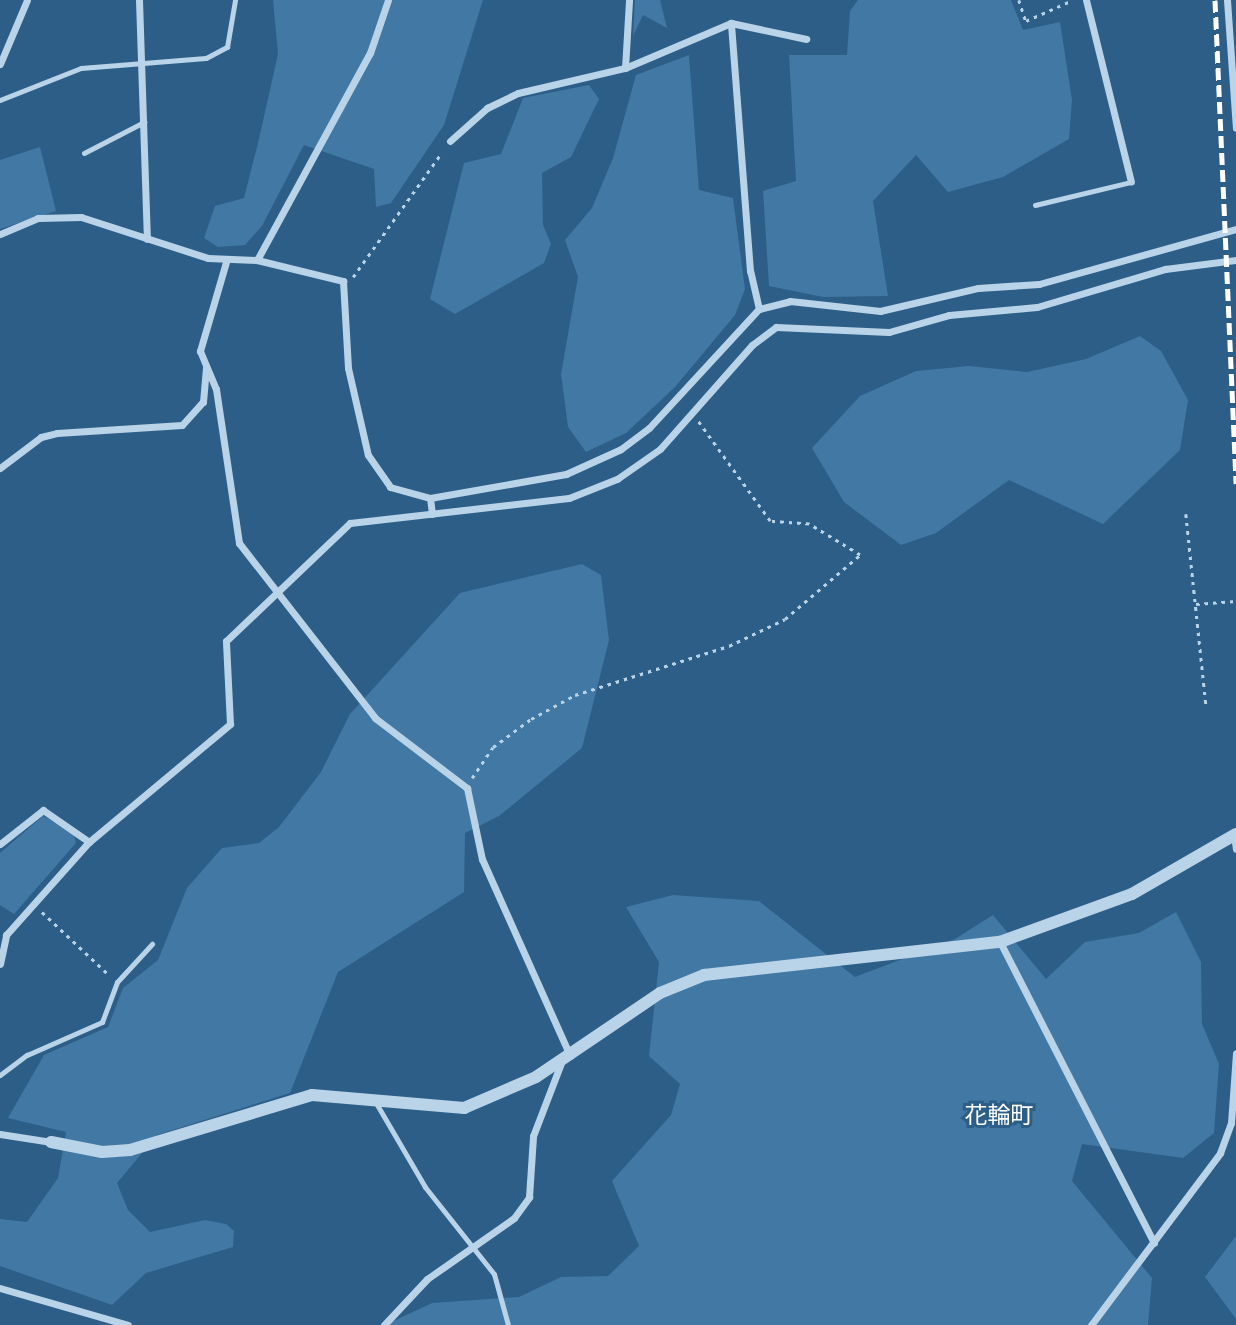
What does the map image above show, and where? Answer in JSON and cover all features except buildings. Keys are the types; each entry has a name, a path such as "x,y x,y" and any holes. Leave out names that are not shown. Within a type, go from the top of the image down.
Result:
{"street":[{"path":"0,64 27,0"},
{"path":"139,0 147,239"},
{"path":"257,260 370,53 388,0"},
{"path":"625,68 629,0"},
{"path":"1086,0 1131,182"},
{"path":"1227,0 1236,128"},
{"path":"732,23 750,271 759,309"},
{"path":"450,141 486,108 518,93 625,68 732,23 806,39"},
{"path":"0,234 38,218 81,217 226,262 257,260 343,281 348,368 368,455 390,487 430,498 594,465 649,428 759,309 790,301 880,311 978,288 1039,284 1236,229"},
{"path":"0,964 6,935 89,842 230,724 226,641 350,523 594,490 639,466 692,413 752,345 776,327 889,332 949,315 1037,307 1166,269 1236,260"},
{"path":"226,262 200,351 216,389 239,543 375,718 467,788 482,859 566,1057 533,1136 529,1197 475,1248 428,1279 384,1325"},
{"path":"0,468 41,437 57,433 182,425 204,402 206,366"},
{"path":"430,498 432,514"},
{"path":"0,845 43,810 89,842"},
{"path":"0,1134 102,1152 130,1150 313,1095 464,1108 566,1057 660,993 704,975 1000,942 1132,894 1235,834 1236,849"},
{"path":"1000,942 1154,1243"},
{"path":"1091,1325 1220,1153 1231,1123 1236,1053"},
{"path":"0,1288 128,1325"}],"lane":[{"path":"0,100 53,74 206,58 228,47 235,0"},
{"path":"84,153 145,122"},
{"path":"1035,205 1131,182"},
{"path":"0,1075 27,1055 89,1032 102,1022 117,982 152,944"},
{"path":"375,1100 425,1187 494,1274 508,1325"}],"path":[{"path":"1019,0 1026,21 1073,0"},
{"path":"343,281 360,272 450,141"},
{"path":"467,788 493,747 531,719 587,690 729,646 785,619 860,555 809,524 770,521 692,413"},
{"path":"1186,514 1206,704"},
{"path":"1196,604 1236,601"},
{"path":"34,904 117,982"}],"shaded area":[{"path":"273,0 483,0 444,125 391,203 376,207 374,169 304,145 262,226 245,245 218,247 204,238 215,206 244,198 278,54"},
{"path":"635,0 660,0 667,28 643,15 633,36"},
{"path":"858,0 1011,0 1023,30 1060,22 1072,100 1069,139 1003,177 948,192 916,155 873,201 888,296 823,297 769,286 763,191 796,181 789,55 847,55 850,11"},
{"path":"689,55 699,190 733,198 745,289 735,315 675,387 626,433 586,452 568,427 561,374 578,277 565,240 592,208 613,158 636,75"},
{"path":"589,85 599,99 571,157 542,173 543,225 551,244 544,263 455,314 430,299 464,163 501,154 523,98"},
{"path":"40,147 56,211 0,229 0,160"},
{"path":"1140,336 1161,351 1188,400 1180,450 1103,524 1009,480 936,533 901,545 844,502 812,448 860,396 916,371 969,366 1027,372 1086,359"},
{"path":"582,564 601,575 609,640 582,748 499,816 465,833 464,892 338,972 290,1093 157,1135 117,1183 128,1210 150,1232 205,1220 226,1224 234,1231 233,1247 146,1273 112,1305 0,1266 0,1219 27,1222 58,1178 66,1132 8,1118 44,1055 108,1027 123,988 158,960 187,888 222,848 259,843 279,827 321,772 350,714 460,593"},
{"path":"43,816 73,831 76,843 14,914 0,905 0,853"},
{"path":"673,895 759,901 855,977 955,939 993,915 1046,979 1085,942 1139,933 1176,912 1201,962 1202,1024 1219,1064 1214,1133 1183,1158 1082,1144 1072,1181 1152,1278 1148,1325 385,1325 432,1303 519,1297 561,1277 608,1276 639,1246 612,1181 671,1115 680,1084 649,1056 659,962 626,907"},
{"path":"1236,1236 1236,1319 1205,1277"}],"railway":[{"path":"1215,0 1236,484"}],"district":[{"name":"花輪町","path":"999,1115"}]}
